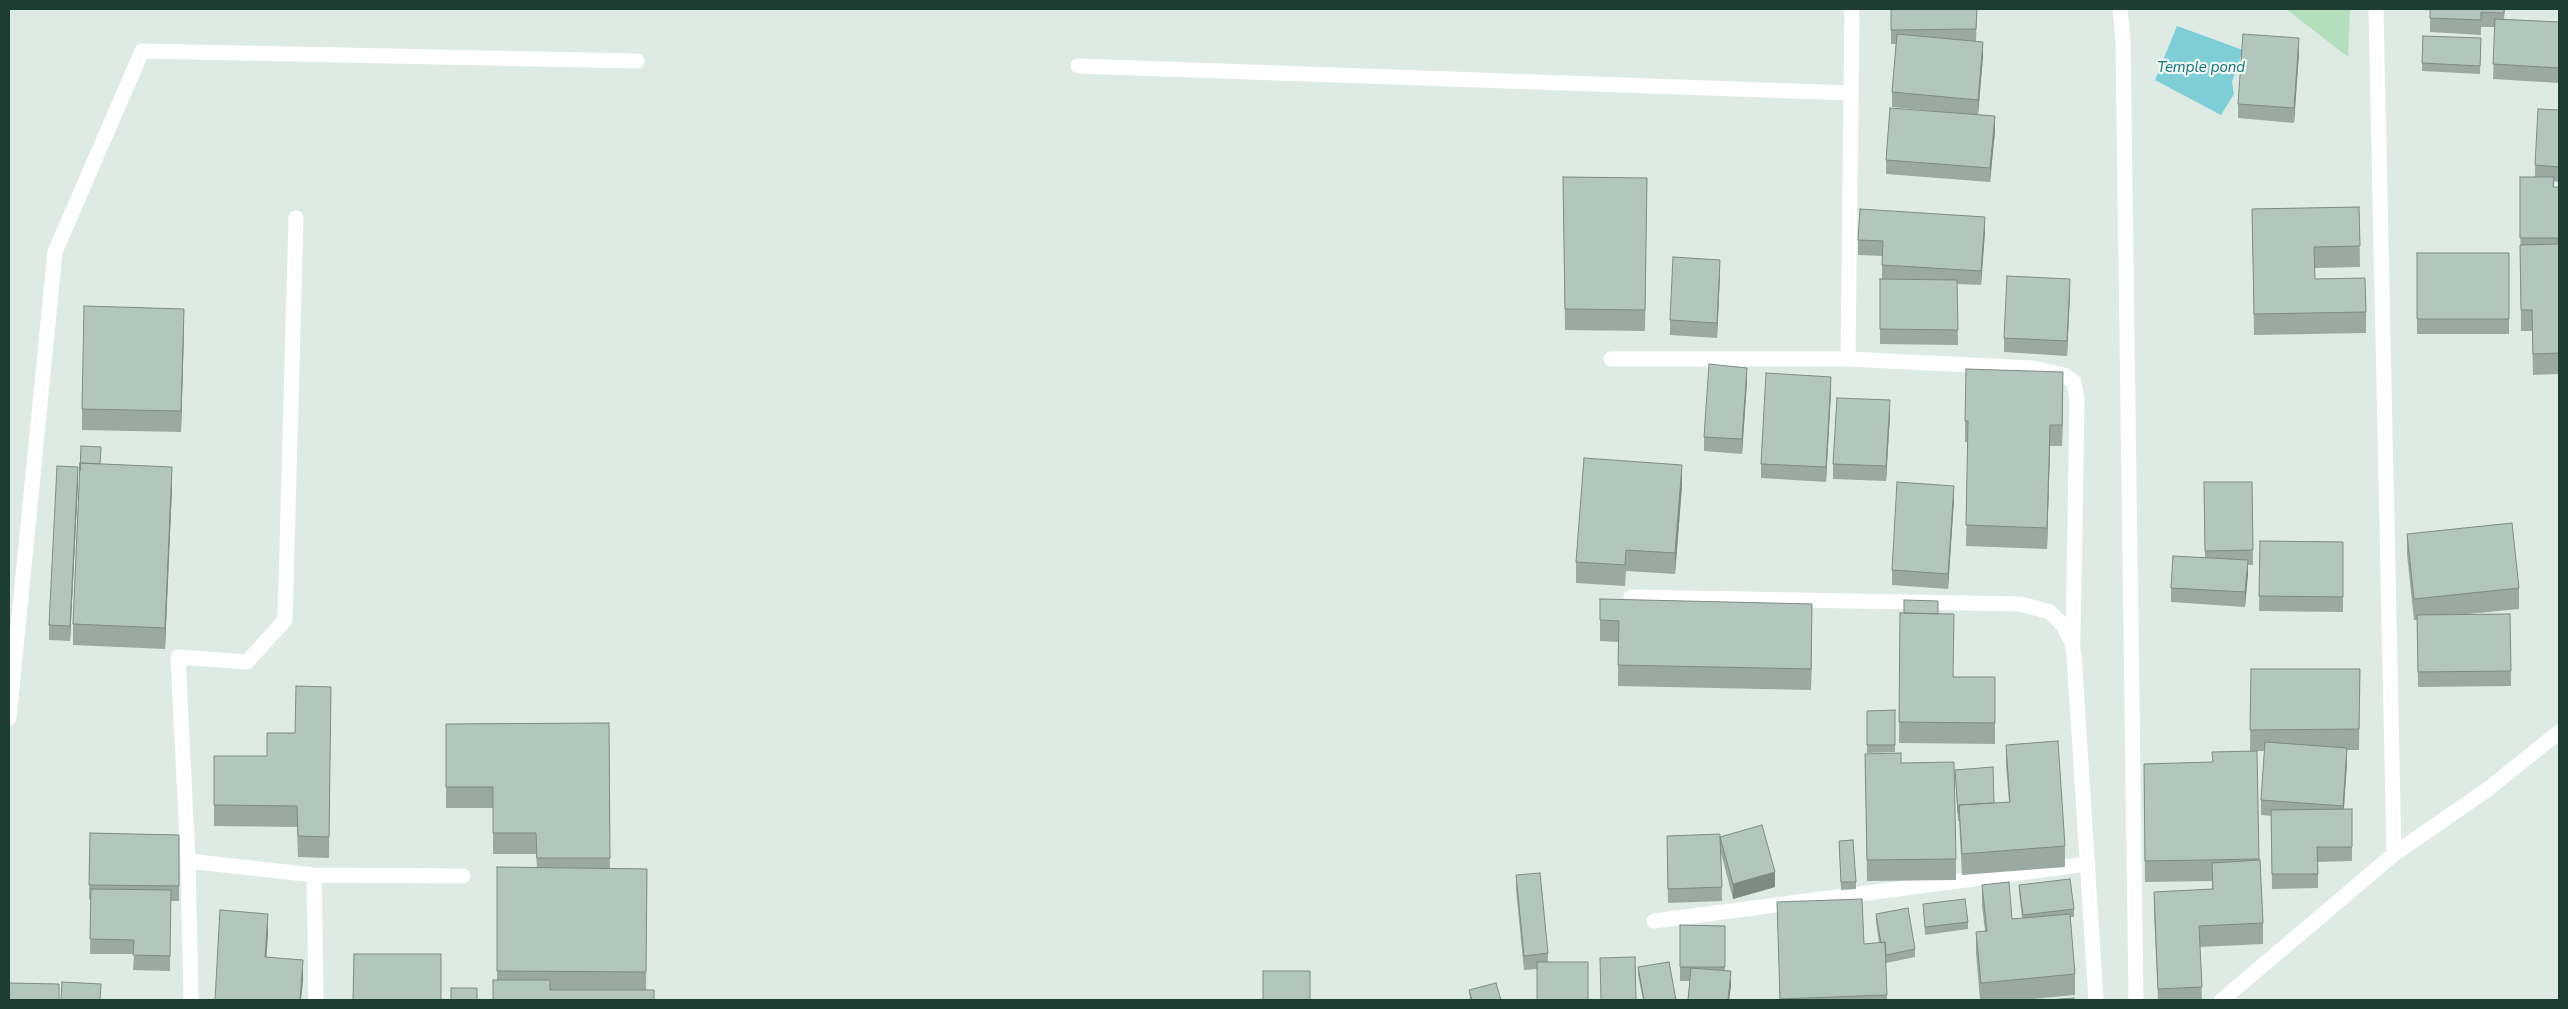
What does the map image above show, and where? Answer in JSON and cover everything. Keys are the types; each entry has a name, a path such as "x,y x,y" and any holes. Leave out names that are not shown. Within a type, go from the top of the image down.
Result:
{"street":[{"path":"1848,359 1852,9"},
{"path":"2120,9 2123,40 2136,1000"},
{"path":"2376,9 2394,854"},
{"path":"9,718 55,252 142,52 638,61"},
{"path":"1078,66 1851,93"},
{"path":"191,1000 188,861 178,657 247,662 285,620 296,218"},
{"path":"1611,359 1848,359 2033,368 2064,374 2074,382 2077,400 2072,643 2096,1000"},
{"path":"1631,597 2021,604 2050,612 2063,625 2072,643"},
{"path":"2222,1000 2394,854 2488,789 2559,732"},
{"path":"188,861 314,875 463,876"},
{"path":"1654,921 2088,864"},
{"path":"314,875 316,1000"}],"green space":[{"path":"2286,9 2350,9 2348,57"}],"water":[{"name":"Temple pond","path":"2177,26 2243,50 2232,82 2234,94 2221,115 2155,80"}],"building":[{"path":"1891,9 1977,9 1976,29 1891,30"},
{"path":"2430,9 2504,9 2504,13 2481,12 2481,20 2430,18"},
{"path":"2495,19 2559,22 2559,68 2493,64"},
{"path":"1897,34 1983,42 1978,100 1892,92"},
{"path":"2243,34 2299,38 2294,108 2238,104"},
{"path":"2423,36 2481,38 2480,66 2422,63"},
{"path":"1890,108 1995,116 1990,168 1886,160"},
{"path":"2538,109 2559,110 2559,167 2535,165"},
{"path":"1563,177 1647,178 1645,310 1565,309"},
{"path":"2520,177 2554,177 2553,187 2559,187 2559,238 2520,238"},
{"path":"2359,207 2360,246 2314,247 2315,279 2365,278 2366,312 2254,314 2252,209"},
{"path":"1860,209 1985,217 1981,271 1882,265 1883,241 1858,240"},
{"path":"2559,244 2559,353 2533,354 2532,310 2521,310 2520,245"},
{"path":"2417,253 2509,253 2509,319 2417,319"},
{"path":"1673,257 1720,260 1717,323 1670,320"},
{"path":"2007,276 2070,279 2067,341 2004,338"},
{"path":"1880,279 1957,280 1958,330 1880,329"},
{"path":"84,306 184,309 181,411 82,409"},
{"path":"1709,364 1747,368 1742,439 1704,437"},
{"path":"1966,369 2063,372 2062,425 2050,425 2047,528 1966,525 1968,421 1965,421"},
{"path":"1766,373 1831,377 1826,467 1761,464"},
{"path":"1837,398 1890,400 1886,466 1833,464"},
{"path":"81,446 101,447 100,464 80,463"},
{"path":"1584,458 1682,465 1675,553 1626,550 1625,565 1576,562"},
{"path":"80,463 172,467 165,628 73,624"},
{"path":"57,466 78,467 70,626 49,625"},
{"path":"1897,482 1954,486 1948,574 1892,570"},
{"path":"2204,482 2252,482 2253,550 2205,551"},
{"path":"2512,523 2519,588 2414,599 2407,534"},
{"path":"2260,541 2343,542 2343,597 2259,596"},
{"path":"2173,556 2248,560 2245,592 2171,588"},
{"path":"1600,599 1812,604 1811,669 1618,665 1619,621 1600,620"},
{"path":"1904,600 1938,601 1938,614 1904,613"},
{"path":"1900,613 1954,614 1953,677 1995,677 1995,723 1899,722"},
{"path":"2510,614 2511,671 2418,672 2417,615"},
{"path":"2251,669 2360,669 2359,729 2250,730"},
{"path":"296,686 331,687 329,837 298,836 297,806 214,805 214,756 267,756 267,733 295,733"},
{"path":"1895,710 1895,745 1867,745 1867,711"},
{"path":"609,723 610,858 537,858 536,833 493,833 493,787 446,787 446,724"},
{"path":"2058,741 2065,846 1962,854 1959,805 2010,802 2006,745"},
{"path":"2265,742 2347,748 2343,806 2261,800"},
{"path":"2257,751 2259,859 2145,861 2144,764 2213,762 2212,752"},
{"path":"1901,753 1901,763 1954,762 1956,859 1867,860 1865,754"},
{"path":"1993,767 1994,803 1959,805 1958,813 1955,770"},
{"path":"2352,809 2352,847 2317,847 2318,874 2272,874 2271,810"},
{"path":"1762,825 1775,872 1733,884 1720,837"},
{"path":"90,833 179,835 179,886 89,885"},
{"path":"1720,834 1722,887 1668,889 1667,836"},
{"path":"1853,840 1856,882 1841,882 1839,841"},
{"path":"2260,860 2263,923 2199,926 2202,987 2158,989 2154,892 2213,889 2212,863"},
{"path":"497,867 647,869 646,972 497,971"},
{"path":"1540,873 1548,953 1524,956 1516,875"},
{"path":"2070,879 2074,909 2023,915 2019,885"},
{"path":"2009,882 2012,919 2070,914 2075,974 1981,983 1976,932 1987,931 1982,885"},
{"path":"91,889 171,890 170,956 133,955 134,940 90,939"},
{"path":"1862,899 1864,944 1885,942 1887,995 1780,999 1777,902"},
{"path":"1965,899 1968,922 1925,927 1923,904"},
{"path":"1908,908 1915,949 1886,955 1885,942 1881,943 1876,914"},
{"path":"220,910 268,914 265,957 303,960 300,1000 215,1000"},
{"path":"1680,925 1725,926 1725,967 1680,967"},
{"path":"354,954 441,954 441,1000 353,1000"},
{"path":"1635,957 1636,1000 1601,1000 1600,958"},
{"path":"1537,962 1588,962 1588,1000 1537,1000"},
{"path":"1669,962 1676,1000 1644,1000 1638,967"},
{"path":"1691,968 1731,971 1728,1000 1688,1000"},
{"path":"1263,971 1310,971 1310,1000 1263,1000"},
{"path":"493,980 550,980 550,990 654,990 654,1000 493,1000"},
{"path":"62,982 101,984 100,1000 61,1000"},
{"path":"9,983 59,984 59,1000 9,1000"},
{"path":"1496,983 1501,1000 1472,1000 1469,990"},
{"path":"451,988 477,988 477,1000 451,1000"},
{"path":"2074,998 2074,1000 2047,1000"}]}
